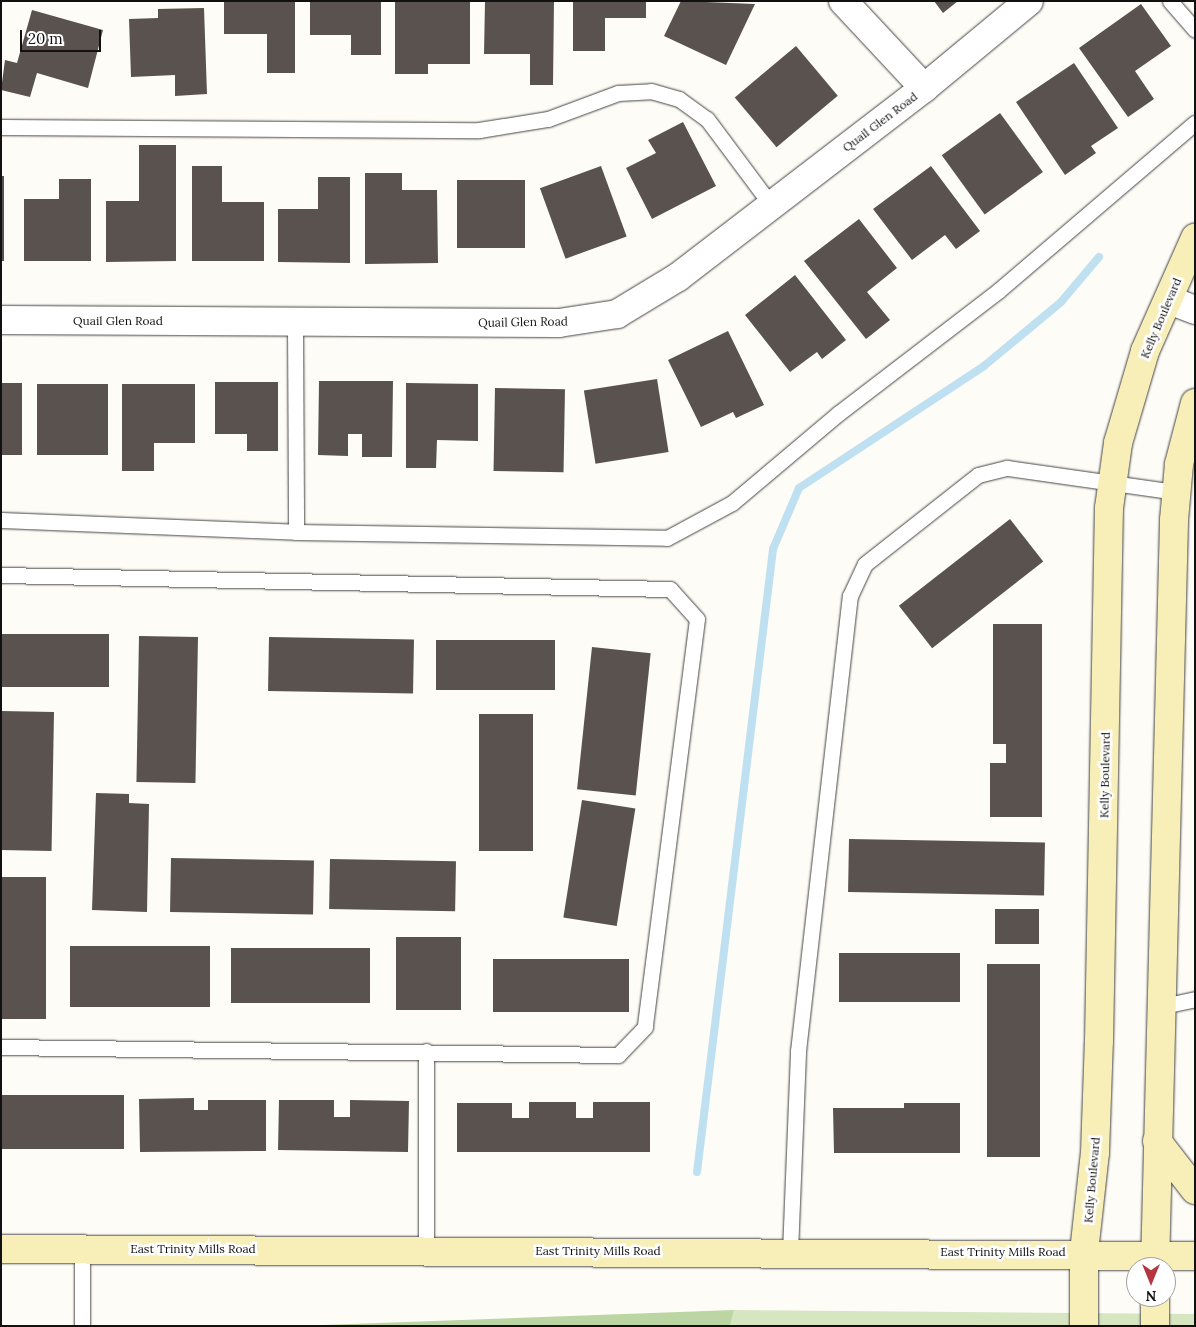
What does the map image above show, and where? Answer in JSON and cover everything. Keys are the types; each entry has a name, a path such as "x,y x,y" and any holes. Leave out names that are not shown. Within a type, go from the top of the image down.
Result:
{"main road":[{"name":"Kelly Boulevard","path":"1084,1326 1084,1252 1095,1153 1100,1041 1112,485 1118,442 1145,351 1195,238"},
{"path":"1155,1257 1157,1141 1164,1006 1176,492 1179,464 1195,403"},
{"path":"1157,1141 1195,1190"},
{"name":"East Trinity Mills Road","path":"1,1249 1084,1252 1126,1257"},
{"name":"East Trinity Mills Road","path":"1176,1258 1195,1256"},
{"path":"1155,1307 1155,1326"}],"street":[{"path":"843,1 924,88"},
{"name":"Quail Glen Road","path":"1,320 559,324 616,314 678,277 924,88 1029,1"},
{"path":"1169,300 1195,310"}],"lane":[{"path":"1170,1 1195,30"},
{"path":"1,128 479,130 548,119 618,93 651,91 679,99 707,119 772,205"},
{"path":"1,520 296,532 667,538 732,503 839,413 998,291 1195,122"},
{"path":"295,322 296,532"},
{"path":"790,1252 798,1051 850,596 865,564 978,475 1007,468 1112,485 1176,492"},
{"path":"1,575 670,589 697,619 645,1027 618,1055 426,1051 1,1047"},
{"path":"1164,1006 1195,999"},
{"path":"426,1051 426,1250"},
{"path":"82,1248 82,1326"}],"green space":[{"path":"734,1310 1195,1314 1195,1326 730,1326"},
{"path":"734,1310 730,1326 322,1326 323,1325"}],"building":[{"path":"224,1 295,1 295,73 267,73 267,34 224,34"},
{"path":"310,1 381,1 381,55 351,55 351,35 310,35"},
{"path":"395,1 470,1 470,64 428,64 428,74 395,74"},
{"path":"485,1 554,1 553,85 530,85 530,54 484,54"},
{"path":"573,1 646,1 646,18 605,18 605,51 573,51"},
{"path":"681,1 755,4 726,65 664,36"},
{"path":"934,1 958,1 943,13"},
{"path":"1141,4 1171,46 1135,71 1154,99 1128,117 1079,48"},
{"path":"204,8 207,94 175,96 175,75 131,77 129,19 158,18 158,9"},
{"path":"32,10 103,30 88,88 37,73 30,97 1,90 5,60 17,63"},
{"path":"796,46 838,96 776,147 735,97"},
{"path":"1074,63 1118,128 1091,146 1096,153 1065,175 1016,102"},
{"path":"1000,113 1043,172 985,214 942,155"},
{"path":"683,122 716,186 652,219 626,168 656,153 648,140"},
{"path":"139,145 176,145 176,261 106,262 106,201 139,201"},
{"path":"192,166 222,166 222,202 264,202 264,261 192,261"},
{"path":"601,166 627,236 566,259 540,188"},
{"path":"931,166 980,231 956,249 945,235 912,260 873,209"},
{"path":"365,173 402,173 402,190 437,190 438,263 365,264"},
{"path":"1,176 4,176 4,261 1,261"},
{"path":"318,177 350,177 350,263 278,262 278,209 318,209"},
{"path":"59,179 91,179 91,261 24,261 24,199 59,199"},
{"path":"457,180 525,180 525,248 457,248"},
{"path":"859,219 897,268 867,292 890,320 866,339 804,261"},
{"path":"795,275 846,340 822,359 817,352 790,372 745,315"},
{"path":"728,331 764,405 736,418 733,412 701,427 668,360"},
{"path":"657,379 669,452 595,464 584,391"},
{"path":"319,381 393,381 392,457 362,457 362,434 348,434 348,456 318,455"},
{"path":"215,382 278,382 278,451 247,451 247,434 215,434"},
{"path":"1,383 22,383 22,455 1,455"},
{"path":"406,383 478,384 478,441 437,440 436,468 406,468"},
{"path":"37,384 108,384 108,455 37,455"},
{"path":"122,384 195,384 195,443 154,443 154,471 122,471"},
{"path":"495,388 565,389 564,472 494,471"},
{"path":"1010,519 1043,562 932,648 899,606"},
{"path":"993,624 1042,624 1042,817 990,817 990,763 1006,763 1006,744 993,744"},
{"path":"1,634 109,634 109,687 1,687"},
{"path":"139,636 198,637 195,783 136,782"},
{"path":"269,637 414,640 413,694 268,691"},
{"path":"436,640 555,640 555,690 436,690"},
{"path":"592,647 651,653 636,795 577,789"},
{"path":"1,711 54,712 52,851 1,850"},
{"path":"479,714 533,714 533,851 479,851"},
{"path":"96,793 129,794 129,803 149,804 147,912 92,910"},
{"path":"582,800 635,808 617,926 563,918"},
{"path":"849,839 1045,842 1044,895 848,892"},
{"path":"171,858 314,860 313,914 170,912"},
{"path":"330,859 456,861 455,911 329,909"},
{"path":"1,877 46,877 46,1019 1,1019"},
{"path":"995,909 1039,909 1039,944 995,944"},
{"path":"396,937 461,937 461,1010 396,1010"},
{"path":"70,946 210,946 210,1007 70,1007"},
{"path":"231,948 370,948 370,1003 231,1003"},
{"path":"839,953 960,953 960,1002 839,1002"},
{"path":"493,959 629,959 629,1012 493,1012"},
{"path":"987,964 1040,964 1040,1157 987,1157"},
{"path":"1,1095 124,1095 124,1149 1,1149"},
{"path":"194,1098 194,1110 208,1110 208,1100 266,1100 266,1151 140,1152 139,1099"},
{"path":"279,1100 334,1100 334,1117 350,1117 350,1100 409,1101 408,1152 278,1150"},
{"path":"529,1102 576,1102 576,1118 593,1118 593,1102 650,1102 650,1152 457,1152 457,1103 512,1103 512,1118 529,1118"},
{"path":"904,1103 960,1103 960,1153 834,1153 833,1108 904,1108"}],"waterway":[{"path":"697,1172 773,549 799,488 984,366 1061,302 1099,257"}]}
